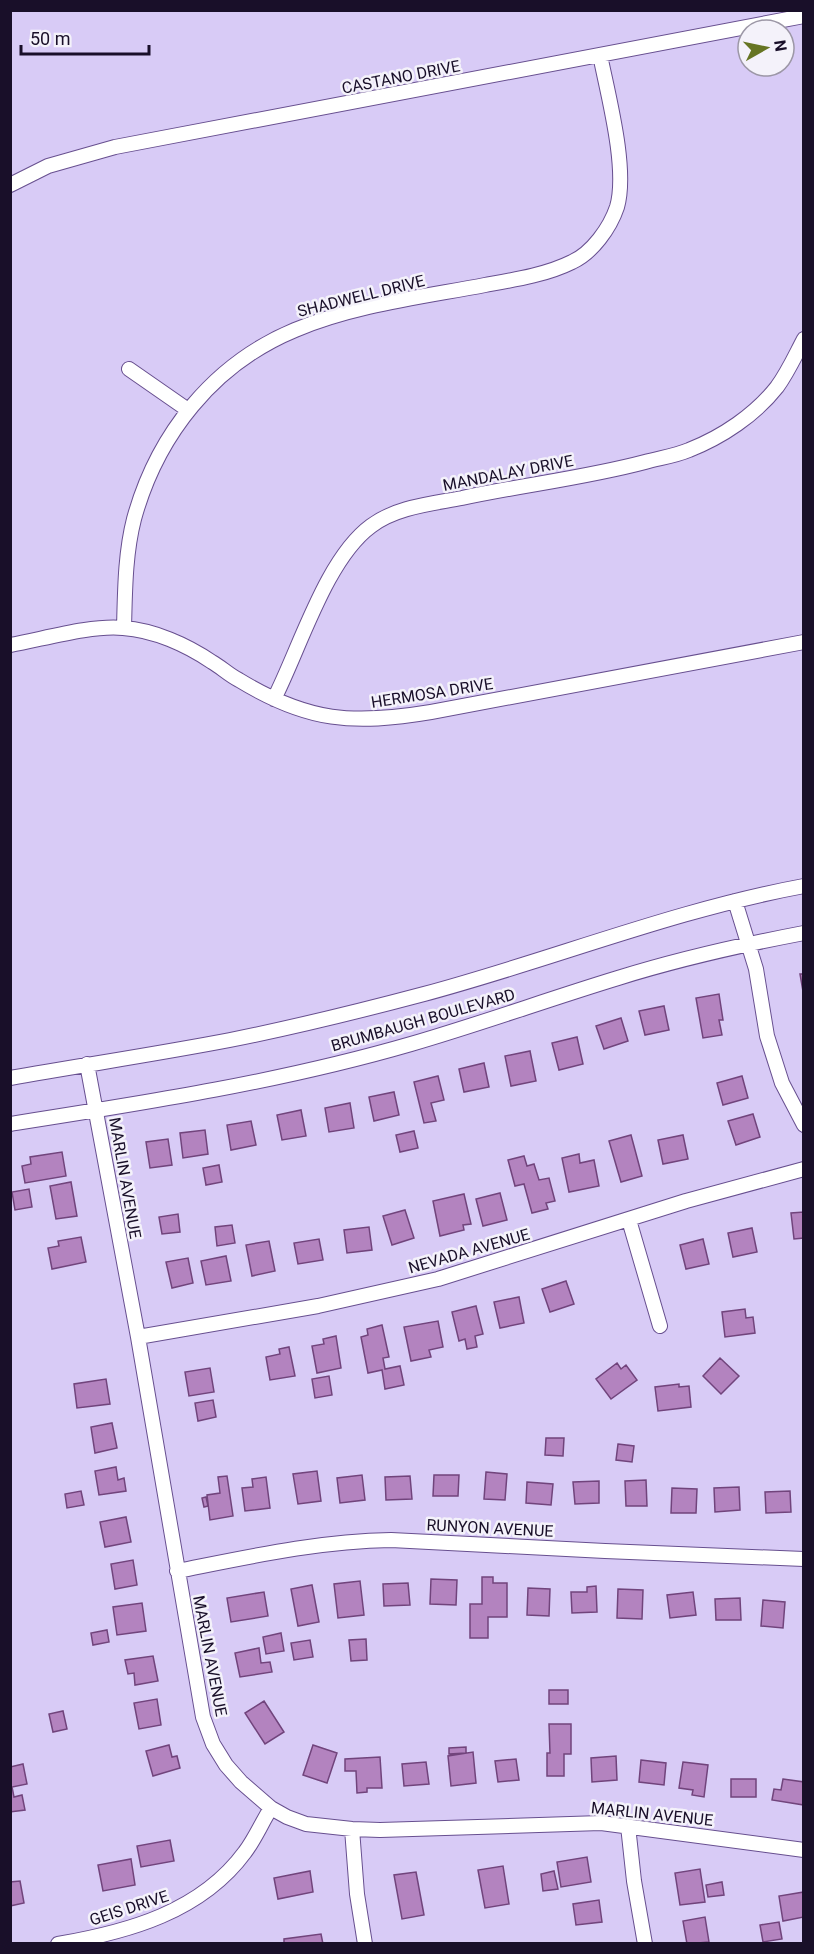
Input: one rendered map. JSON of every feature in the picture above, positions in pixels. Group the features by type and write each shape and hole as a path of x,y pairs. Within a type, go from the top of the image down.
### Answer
{"street":[{"name":"CASTANO DRIVE","path":"10,185 48,166 115,147 804,16"},
{"name":"SHADWELL DRIVE","path":"124,628 126,579 134,520 143,490 156,461 188,410 208,387 230,368 252,352 294,330 329,318 375,306 515,280 573,262 589,250 602,235 617,206 620,167 600,55"},
{"name":"MANDALAY DRIVE","path":"274,699 338,562 356,539 371,526 403,510 597,473 687,451 715,438 756,409 777,387 804,339"},
{"path":"129,369 188,410"},
{"name":"HERMOSA DRIVE","path":"10,645 104,628 149,632 192,650 238,680 301,711 351,720 392,719 804,642"},
{"name":"BRUMBAUGH BOULEVARD","path":"10,1078 229,1040 331,1018 427,993 644,926 804,886"},
{"path":"735,902 756,969 767,1036 782,1083 804,1125"},
{"name":"BRUMBAUGH BOULEVARD","path":"10,1124 237,1085 360,1058 411,1044 620,977 749,944 804,933"},
{"name":"MARLIN AVENUE","path":"87,1064 138,1337 201,1707 213,1744 226,1765 241,1782 271,1808 306,1824 352,1829 561,1823 628,1826 804,1850"},
{"name":"NEVADA AVENUE","path":"138,1337 318,1306 438,1279 686,1202 804,1169"},
{"path":"629,1220 660,1326"},
{"name":"RUNYON AVENUE","path":"177,1571 275,1552 362,1540 804,1559"},
{"name":"GEIS DRIVE","path":"58,1944 123,1930 167,1915 188,1904 214,1885 234,1865 246,1851 271,1808"},
{"path":"628,1826 634,1881 645,1944"},
{"path":"352,1829 357,1894 365,1944"}],"building":[{"path":"800,974 804,974 804,997"},
{"path":"719,994 723,1020 719,1020 722,1035 703,1038 696,998"},
{"path":"664,1006 669,1030 645,1035 639,1011"},
{"path":"621,1018 628,1041 604,1049 596,1026"},
{"path":"577,1037 583,1064 559,1070 552,1043"},
{"path":"530,1051 536,1081 511,1086 505,1056"},
{"path":"484,1063 489,1087 464,1092 459,1069"},
{"path":"438,1076 444,1100 431,1103 436,1121 424,1123 414,1082"},
{"path":"742,1076 748,1098 723,1105 717,1083"},
{"path":"394,1092 399,1115 374,1121 369,1097"},
{"path":"350,1103 354,1128 329,1132 325,1108"},
{"path":"301,1110 306,1136 282,1140 277,1115"},
{"path":"753,1114 760,1137 736,1145 728,1121"},
{"path":"251,1121 256,1145 231,1150 227,1125"},
{"path":"205,1130 208,1154 183,1158 180,1133"},
{"path":"414,1131 418,1148 400,1152 396,1135"},
{"path":"631,1135 642,1176 621,1182 609,1141"},
{"path":"683,1135 688,1159 663,1164 658,1140"},
{"path":"168,1139 172,1165 150,1168 146,1142"},
{"path":"62,1152 66,1176 25,1183 22,1166 31,1164 30,1157"},
{"path":"579,1154 580,1163 594,1160 599,1186 569,1192 562,1158"},
{"path":"524,1156 527,1166 534,1164 539,1180 549,1178 555,1201 546,1203 548,1209 532,1213 524,1184 515,1186 508,1160"},
{"path":"219,1165 222,1182 206,1185 203,1168"},
{"path":"71,1182 77,1216 56,1219 50,1186"},
{"path":"29,1189 32,1207 15,1210 12,1192"},
{"path":"500,1193 507,1220 483,1226 476,1199"},
{"path":"464,1194 471,1224 463,1225 464,1230 440,1236 433,1201"},
{"path":"405,1210 414,1238 392,1245 383,1216"},
{"path":"804,1212 804,1238 794,1239 791,1213"},
{"path":"178,1214 180,1232 162,1234 159,1217"},
{"path":"232,1225 235,1243 217,1246 215,1227"},
{"path":"369,1227 372,1250 347,1253 344,1230"},
{"path":"752,1228 757,1252 733,1257 728,1233"},
{"path":"81,1237 86,1262 52,1269 48,1248 59,1246 58,1241"},
{"path":"319,1239 323,1260 298,1264 294,1243"},
{"path":"703,1239 709,1264 686,1269 680,1245"},
{"path":"269,1241 275,1271 252,1276 246,1245"},
{"path":"226,1256 231,1281 206,1285 201,1261"},
{"path":"188,1258 193,1283 172,1288 166,1262"},
{"path":"566,1281 574,1304 550,1312 542,1289"},
{"path":"519,1297 524,1323 500,1328 494,1302"},
{"path":"476,1306 483,1334 475,1336 477,1347 467,1349 465,1339 459,1341 452,1312"},
{"path":"745,1309 746,1318 753,1317 755,1333 725,1337 722,1312"},
{"path":"438,1321 443,1347 429,1350 431,1357 411,1361 404,1327"},
{"path":"382,1325 389,1357 383,1358 385,1369 400,1366 404,1385 385,1389 382,1370 368,1373 361,1337 368,1335 367,1329"},
{"path":"336,1336 341,1368 317,1373 312,1346 324,1344 323,1339"},
{"path":"289,1347 295,1376 270,1380 266,1357 280,1354 279,1349"},
{"path":"720,1358 739,1376 721,1394 703,1376"},
{"path":"617,1363 621,1369 626,1365 637,1380 611,1399 596,1379"},
{"path":"210,1368 214,1392 189,1396 185,1372"},
{"path":"329,1376 332,1395 315,1398 312,1379"},
{"path":"106,1379 110,1404 77,1408 74,1384"},
{"path":"679,1384 679,1387 689,1386 691,1407 658,1411 655,1387"},
{"path":"213,1400 216,1417 198,1421 195,1403"},
{"path":"112,1423 117,1448 95,1453 91,1427"},
{"path":"546,1438 564,1438 563,1456 545,1455"},
{"path":"618,1444 634,1446 632,1462 616,1460"},
{"path":"116,1467 118,1480 124,1478 126,1491 99,1495 95,1471"},
{"path":"317,1471 321,1501 298,1504 293,1474"},
{"path":"486,1472 507,1474 505,1500 484,1499"},
{"path":"362,1475 365,1500 340,1503 337,1478"},
{"path":"434,1475 459,1475 458,1496 433,1496"},
{"path":"227,1476 233,1516 210,1520 207,1495 220,1493 218,1477"},
{"path":"410,1476 412,1499 386,1500 385,1477"},
{"path":"266,1477 270,1508 245,1511 242,1488 253,1487 252,1479"},
{"path":"646,1480 647,1506 626,1506 625,1481"},
{"path":"599,1481 599,1503 575,1504 573,1482"},
{"path":"527,1482 553,1484 551,1505 526,1503"},
{"path":"739,1487 740,1510 715,1512 714,1488"},
{"path":"672,1488 697,1489 696,1513 671,1513"},
{"path":"81,1491 84,1505 67,1508 65,1494"},
{"path":"790,1491 791,1512 766,1513 765,1492"},
{"path":"206,1497 208,1506 204,1507 202,1498"},
{"path":"126,1517 131,1542 105,1547 100,1522"},
{"path":"133,1560 137,1585 115,1589 111,1564"},
{"path":"482,1577 493,1577 493,1583 507,1583 507,1617 488,1617 488,1638 470,1638 470,1604 482,1604"},
{"path":"431,1579 457,1580 456,1605 430,1604"},
{"path":"360,1581 364,1615 338,1618 334,1584"},
{"path":"408,1583 410,1605 384,1606 383,1584"},
{"path":"312,1585 319,1622 298,1626 291,1589"},
{"path":"596,1586 597,1612 572,1613 571,1592 587,1592 587,1587"},
{"path":"528,1588 550,1589 549,1616 527,1615"},
{"path":"618,1589 643,1590 642,1619 617,1618"},
{"path":"264,1592 268,1616 231,1622 227,1598"},
{"path":"693,1592 696,1615 670,1618 667,1595"},
{"path":"740,1598 741,1620 716,1620 715,1599"},
{"path":"763,1600 785,1602 783,1628 761,1626"},
{"path":"142,1603 146,1631 117,1635 113,1607"},
{"path":"107,1630 109,1642 93,1645 91,1633"},
{"path":"281,1633 284,1651 266,1654 263,1637"},
{"path":"366,1639 367,1660 351,1661 349,1640"},
{"path":"310,1640 313,1657 294,1660 291,1643"},
{"path":"259,1648 261,1663 270,1662 272,1672 240,1677 235,1653"},
{"path":"153,1656 158,1681 135,1685 134,1673 128,1674 125,1660"},
{"path":"549,1690 568,1690 568,1704 549,1704"},
{"path":"157,1699 161,1725 139,1729 134,1703"},
{"path":"264,1701 284,1732 265,1744 245,1713"},
{"path":"63,1711 67,1729 53,1732 49,1714"},
{"path":"549,1724 571,1724 571,1754 564,1754 564,1776 547,1776 547,1753 550,1753"},
{"path":"169,1745 172,1757 177,1756 180,1768 153,1776 146,1751"},
{"path":"313,1745 337,1753 327,1783 303,1775"},
{"path":"466,1747 466,1753 449,1754 449,1748"},
{"path":"473,1752 476,1783 451,1786 448,1756"},
{"path":"616,1756 617,1780 592,1782 591,1758"},
{"path":"380,1757 382,1788 367,1788 367,1792 357,1793 356,1771 345,1771 345,1759"},
{"path":"516,1759 519,1780 498,1782 495,1761"},
{"path":"641,1760 666,1763 664,1785 639,1782"},
{"path":"426,1762 429,1784 404,1786 402,1764"},
{"path":"683,1762 708,1765 704,1797 692,1795 693,1790 679,1788"},
{"path":"23,1764 27,1784 12,1787 14,1797 22,1795 25,1810 10,1812 10,1767"},
{"path":"731,1779 756,1779 756,1797 731,1797"},
{"path":"783,1779 804,1782 804,1805 772,1800 774,1789 781,1790"},
{"path":"170,1840 174,1861 141,1867 137,1846"},
{"path":"587,1857 591,1882 561,1887 557,1862"},
{"path":"131,1859 135,1885 103,1891 98,1865"},
{"path":"503,1866 509,1904 485,1908 478,1870"},
{"path":"700,1869 705,1902 680,1905 675,1873"},
{"path":"310,1871 313,1892 278,1899 274,1878"},
{"path":"554,1871 558,1889 543,1891 541,1874"},
{"path":"416,1872 424,1915 402,1919 394,1875"},
{"path":"20,1881 24,1903 10,1906 10,1882"},
{"path":"722,1882 724,1895 708,1897 706,1885"},
{"path":"804,1892 804,1917 783,1921 779,1896"},
{"path":"599,1900 602,1922 576,1925 573,1904"},
{"path":"705,1917 709,1942 687,1944 683,1921"},
{"path":"779,1922 782,1939 763,1942 760,1925"},
{"path":"321,1934 323,1944 284,1944 284,1939"}]}
